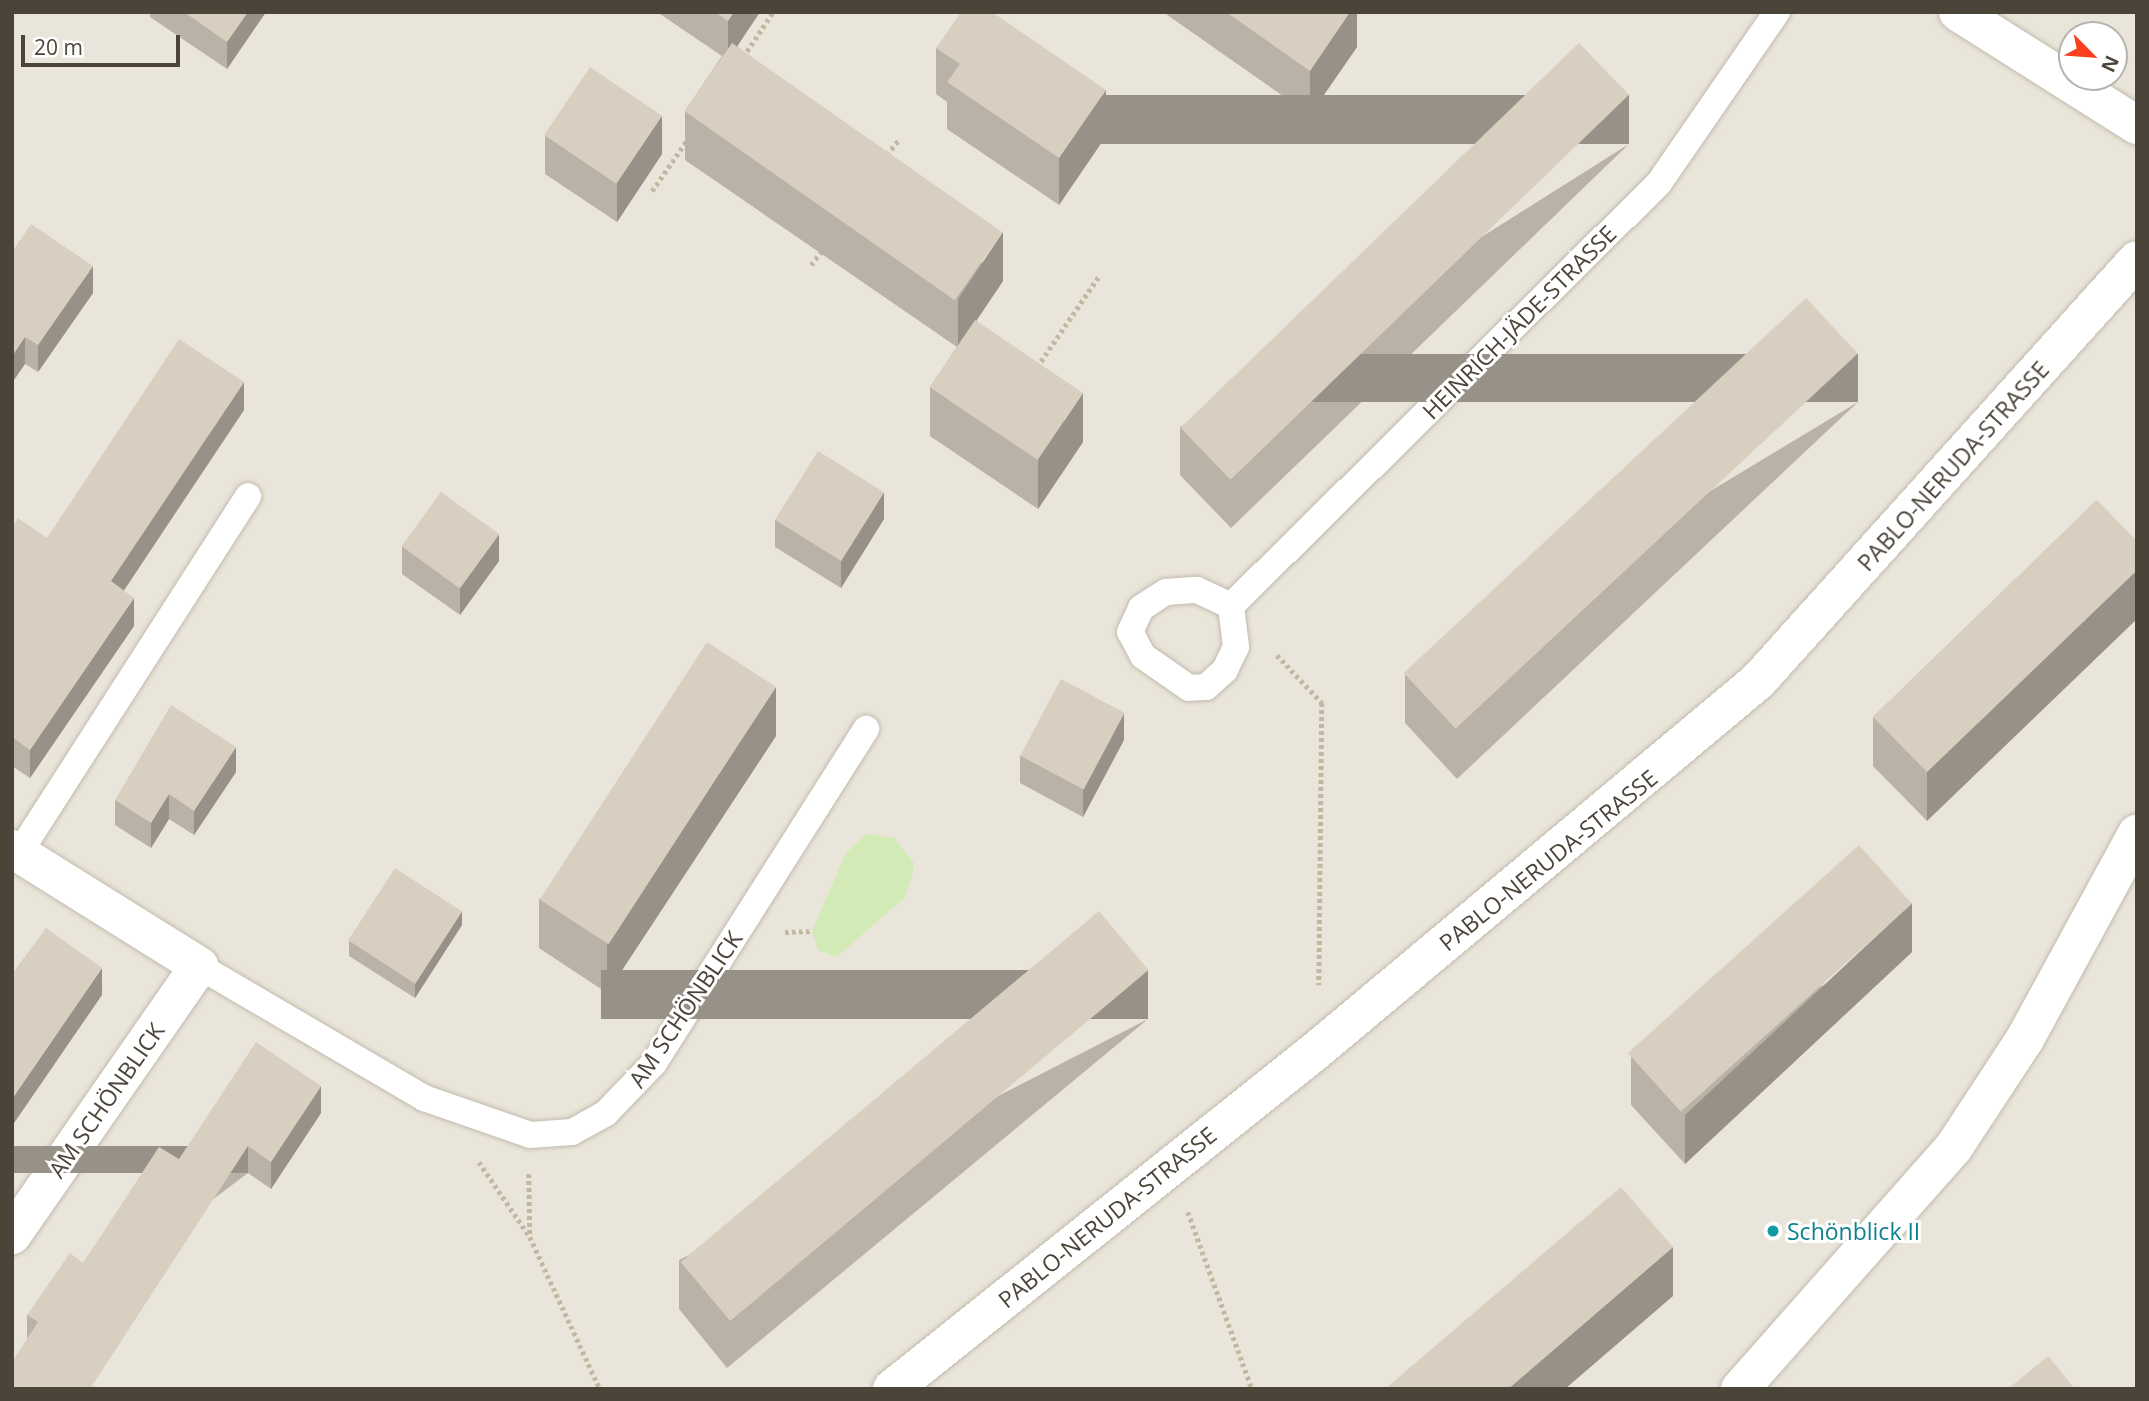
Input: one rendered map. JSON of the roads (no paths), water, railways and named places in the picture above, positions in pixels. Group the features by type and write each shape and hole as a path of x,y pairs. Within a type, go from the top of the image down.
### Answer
{"street":[{"path":"1958,12 2137,125"},
{"name":"PABLO-NERUDA-STRASSE","path":"891,1389 1318,1049 1758,681 2137,260"},
{"path":"1740,1389 1954,1147 2025,1039 2137,834"},
{"name":"AM SCHÖNBLICK","path":"12,1235 199,966 15,851"}],"lane":[{"name":"HEINRICH-JÄDE-STRASSE","path":"1231,606 1659,183 1777,12"},
{"path":"15,851 248,496"},
{"name":"AM SCHÖNBLICK","path":"199,966 424,1098 530,1135 572,1132 606,1114 654,1063 866,729"}],"place":[{"name":"Schönblick II","path":"1773,1231"}]}
